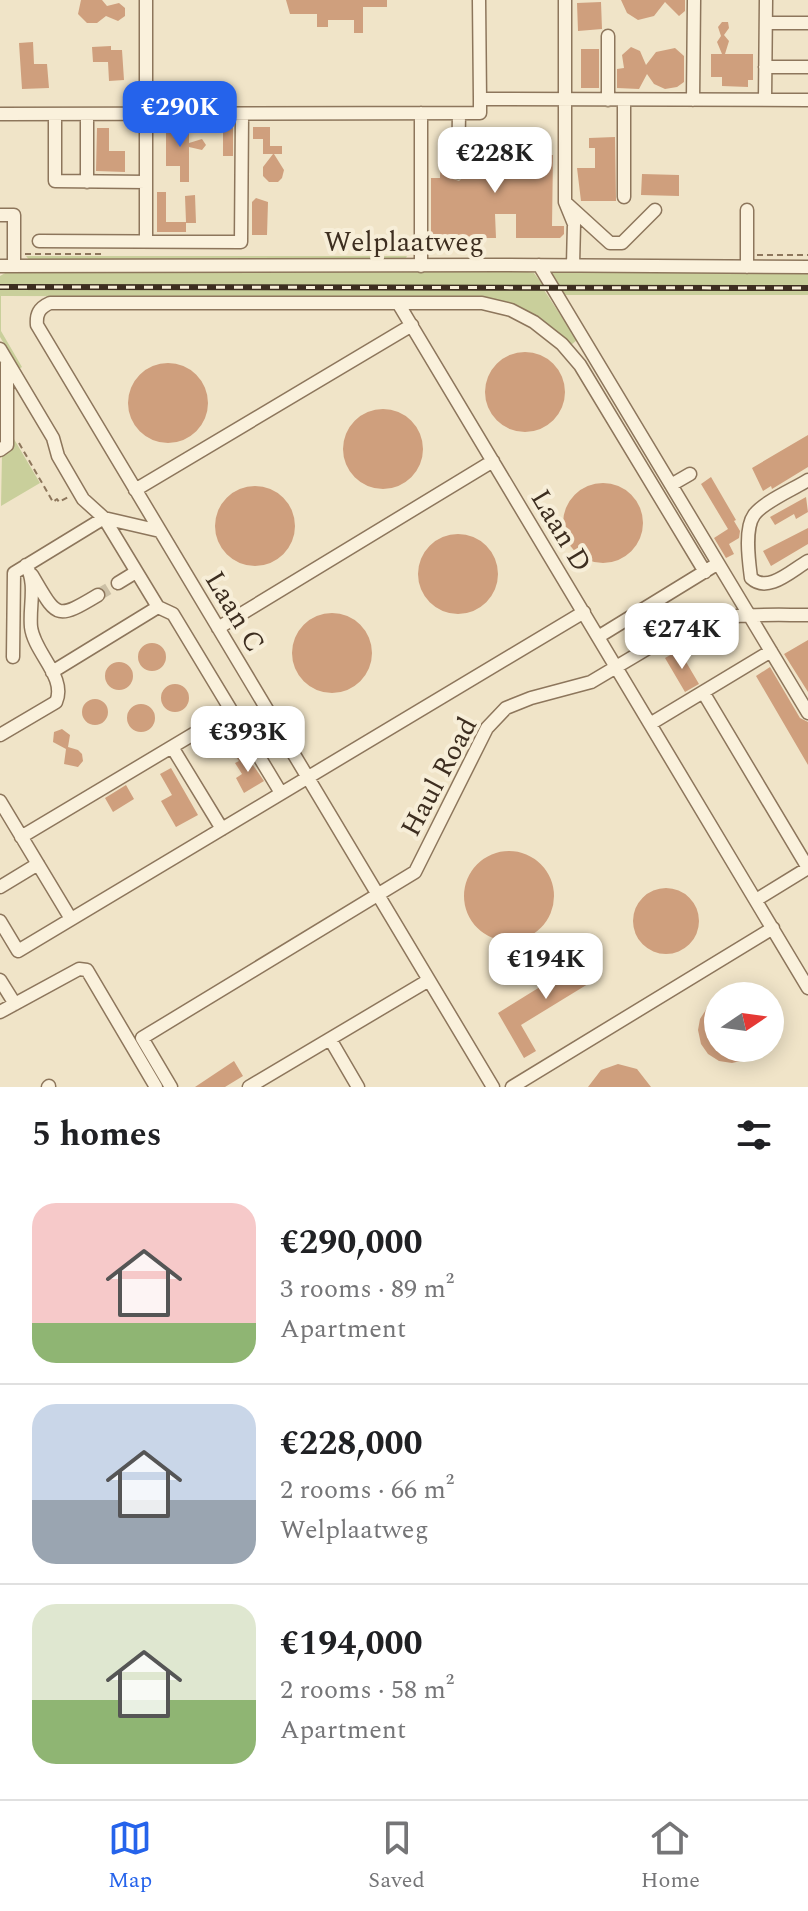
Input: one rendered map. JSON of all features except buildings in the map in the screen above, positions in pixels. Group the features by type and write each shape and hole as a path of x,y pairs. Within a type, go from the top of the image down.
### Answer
{"street":[{"path":"146,0 146,242"},
{"path":"0,114 480,113 479,0"},
{"path":"565,0 565,202 574,224 573,265"},
{"path":"693,100 694,0"},
{"path":"765,100 766,0"},
{"path":"766,23 808,23"},
{"path":"608,36 608,100"},
{"path":"765,67 808,67"},
{"path":"480,99 808,100"},
{"path":"624,100 624,197"},
{"path":"421,113 421,266"},
{"path":"55,114 55,181 146,182"},
{"path":"87,114 87,182"},
{"path":"39,241 241,242 242,114"},
{"path":"458,172 459,114"},
{"path":"565,202 610,243 622,243 655,210"},
{"path":"747,210 747,267"},
{"path":"0,215 14,215 7,266"},
{"path":"539,265 808,713"},
{"name":"Welplaatweg","path":"7,266 808,267"},
{"name":"Laan C","path":"398,303 50,303 42,306 36,315 37,325 493,1087"},
{"path":"398,303 482,303 511,310 534,322 562,344 580,365 705,572"},
{"name":"Laan D","path":"398,303 808,988"},
{"path":"135,490 412,325"},
{"path":"0,349 53,438 58,456 83,499 104,518 158,607 173,614 281,793"},
{"path":"0,450 7,445 7,361"},
{"path":"218,628 493,461"},
{"path":"671,485 690,474"},
{"path":"808,480 752,517 749,534 751,578 758,584 769,584 808,561"},
{"path":"13,657 14,573 29,570 104,518 160,531"},
{"path":"598,637 718,564"},
{"path":"29,570 57,611 72,611 98,595"},
{"path":"0,735 56,702 59,689 31,629 29,570"},
{"path":"118,583 136,572"},
{"path":"52,672 158,607"},
{"path":"0,921 18,951 584,612"},
{"name":"Haul Road","path":"171,1087 142,1038 415,872 487,728 498,715 517,703 583,685 708,618 808,615"},
{"path":"650,724 771,651"},
{"path":"703,692 808,868 756,900"},
{"path":"21,837 232,711"},
{"path":"172,747 222,829"},
{"path":"0,801 71,919"},
{"path":"0,887 38,864"},
{"path":"512,1087 773,928"},
{"path":"0,1012 79,969 87,970 156,1087"},
{"path":"0,980 15,1004"},
{"path":"249,1087 429,980"},
{"path":"330,1039 358,1087"}],"path":[{"path":"13,433 53,502 57,499 59,502 78,491"}],"green space":[{"path":"26,256 407,256 405,260 30,261"},
{"path":"555,271 808,272 808,285 557,285 552,274"},
{"path":"7,272 528,272 534,273 543,285 0,285 0,276"},
{"path":"0,289 544,290 577,340 571,345 531,314 509,303 484,297 1,296 1,331 22,367 19,369 0,337"},
{"path":"808,289 808,295 563,295 560,290"},
{"path":"11,434 40,483 1,506 2,454"}],"tunnel":[{"path":"98,595 118,583"}],"railway":[{"path":"0,287 808,288"}]}
